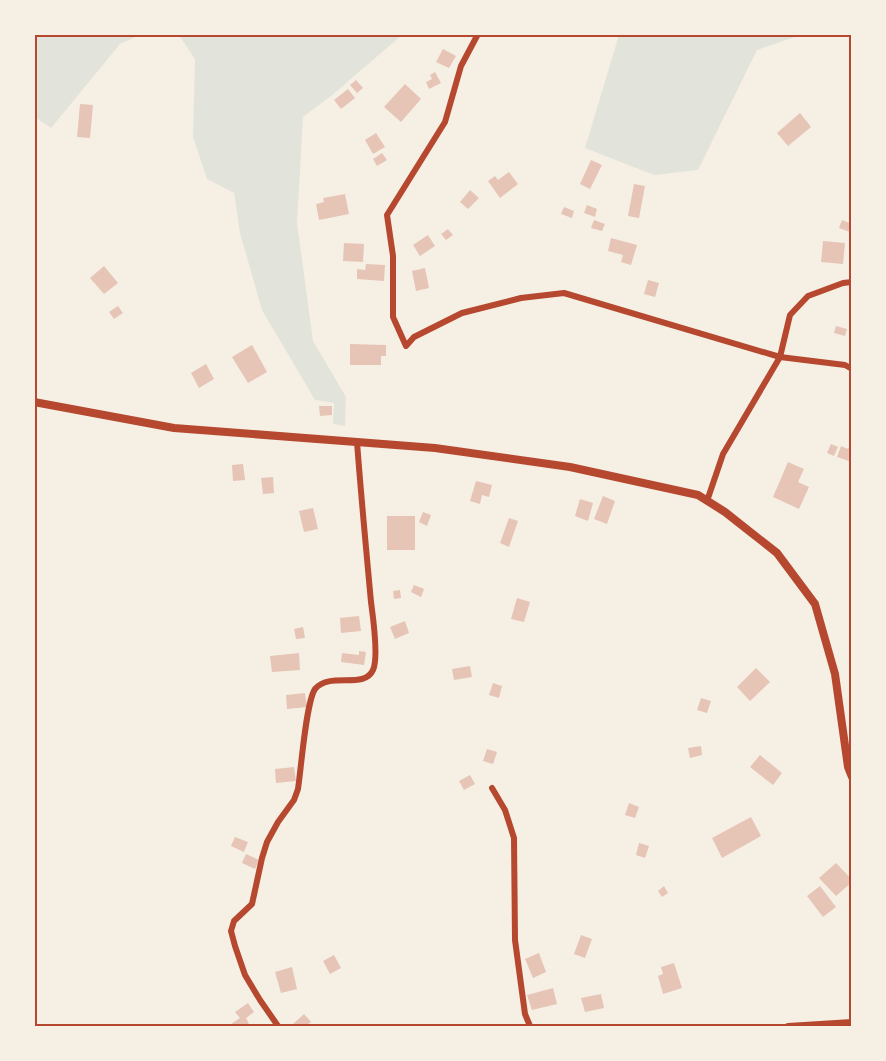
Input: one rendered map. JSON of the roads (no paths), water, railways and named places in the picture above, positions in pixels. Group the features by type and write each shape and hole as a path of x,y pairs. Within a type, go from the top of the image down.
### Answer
{"street":[{"path":"478,34 461,66 445,122 387,215 393,256 393,317 406,346 414,337 462,313 521,298 564,293 780,357 845,365 852,369"},
{"path":"707,501 723,454 780,357 790,315 808,296 852,282"},
{"path":"34,402 174,428 435,448 570,467 698,495 725,512 777,553 815,604 835,674 848,767 852,777"},
{"path":"278,1026 246,975 231,931 234,921 252,904 267,842 294,800 298,789 308,714 315,690 332,680 364,680 373,671 375,660 373,623 357,442"},
{"path":"492,788 505,810 514,838 515,940 525,1014 530,1026"},
{"path":"788,1026 852,1022"}]}
